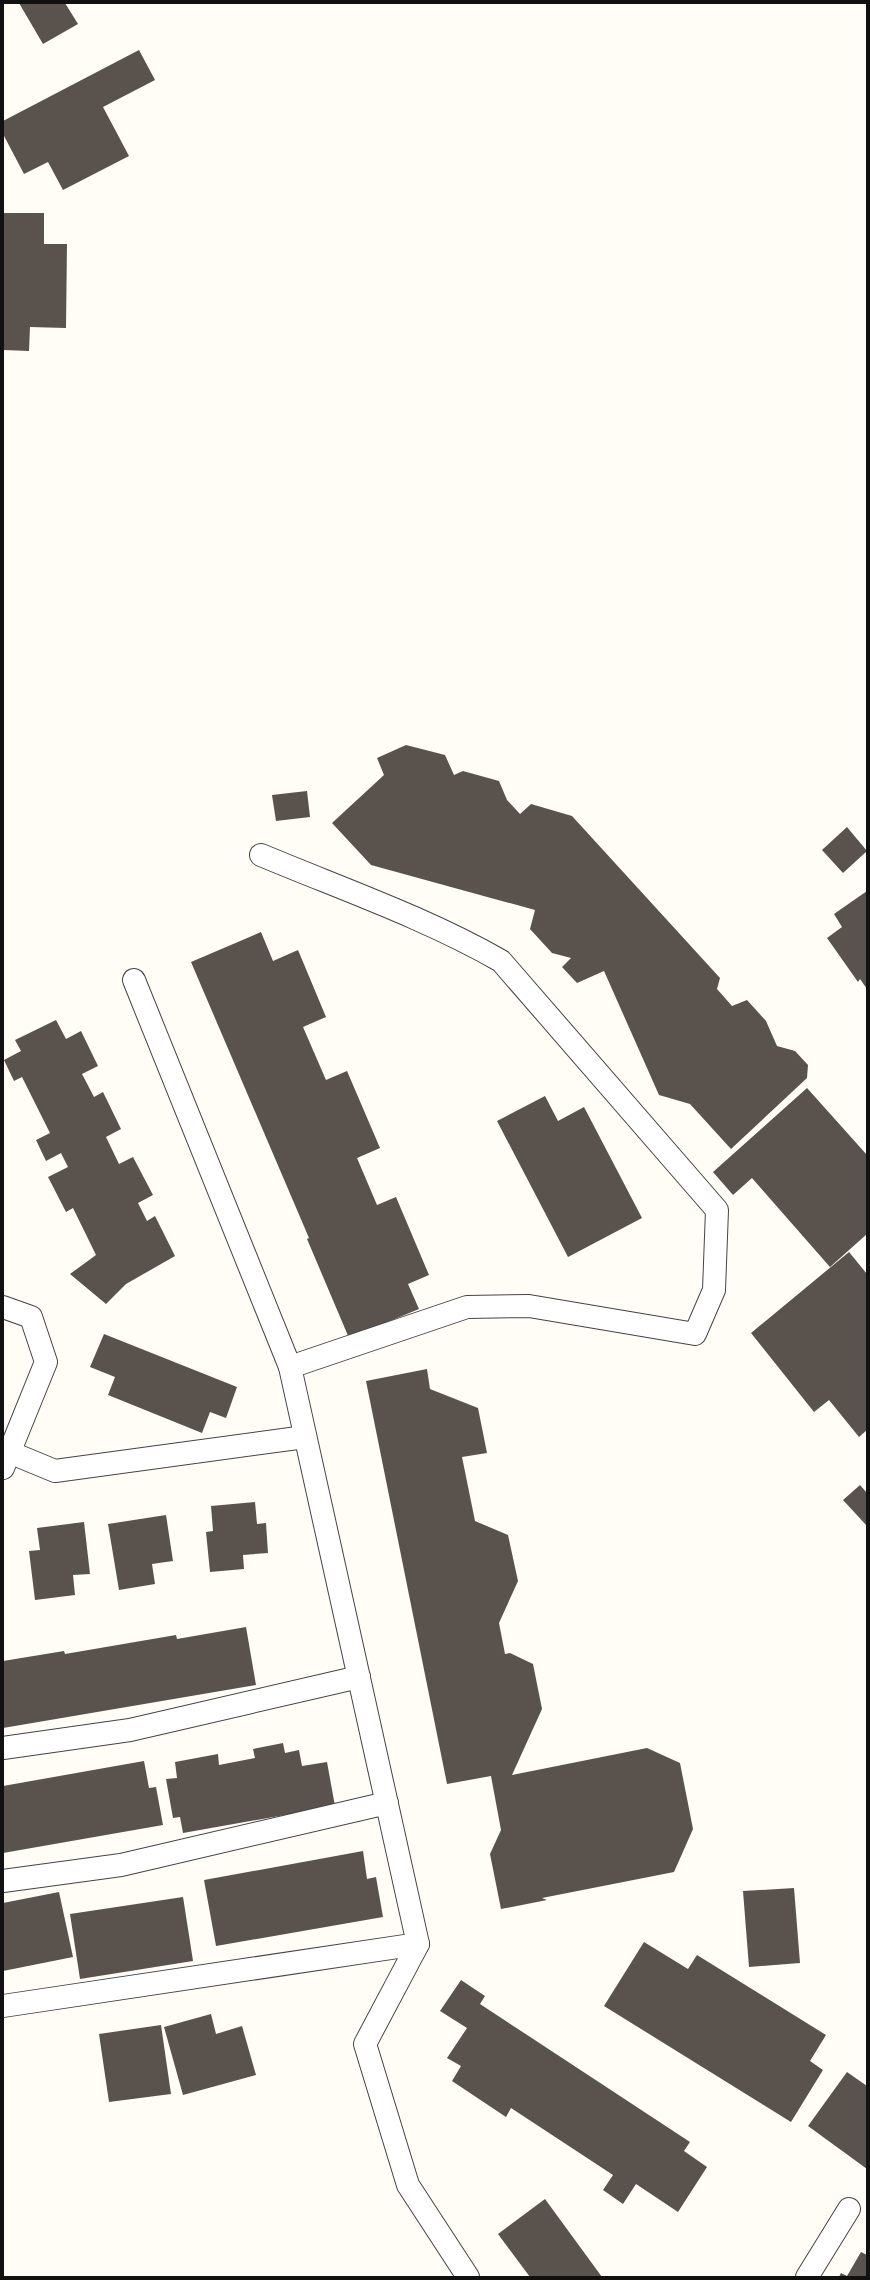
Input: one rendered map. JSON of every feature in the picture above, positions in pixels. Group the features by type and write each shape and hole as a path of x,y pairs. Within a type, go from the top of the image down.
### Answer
{"street":[{"path":"262,855 436,928 471,944 501,961 717,1210 714,1290 695,1334 529,1306 467,1307 290,1367"},
{"path":"134,980 290,1367 418,1944 365,2044 408,2185 468,2277"},
{"path":"3,1307 31,1317 46,1362 6,1460 55,1471 305,1437"},
{"path":"3,1748 130,1730 359,1677"},
{"path":"3,1881 121,1866 387,1804"},
{"path":"3,2006 418,1944"},
{"path":"807,2277 849,2209"}],"building":[{"path":"19,3 65,3 78,24 43,44"},
{"path":"139,50 155,80 103,107 129,156 63,190 48,162 24,174 3,134 3,121"},
{"path":"3,213 44,213 44,244 67,244 66,328 30,327 29,351 3,350"},
{"path":"406,745 445,755 454,775 463,771 499,781 507,800 520,814 531,804 572,816 720,978 717,989 732,1006 747,1000 766,1021 777,1046 795,1051 808,1065 807,1078 731,1149 690,1104 659,1095 604,971 577,983 562,967 571,958 552,953 530,929 535,910 371,865 332,823 384,775 377,758"},
{"path":"307,791 310,817 276,821 272,795"},
{"path":"847,827 867,851 843,873 822,850"},
{"path":"867,891 867,989 860,979 858,982 827,938 842,927 834,914"},
{"path":"261,932 273,961 298,950 326,1017 303,1027 326,1080 347,1071 380,1148 357,1158 377,1205 396,1197 429,1275 408,1284 419,1309 349,1338 307,1239 309,1238 191,962"},
{"path":"56,1020 66,1039 81,1031 98,1066 82,1074 94,1097 103,1092 121,1129 106,1137 119,1164 133,1157 153,1195 138,1203 147,1221 155,1216 175,1256 126,1284 106,1304 70,1274 96,1255 73,1208 66,1212 48,1177 68,1167 61,1153 46,1161 36,1140 50,1133 22,1077 14,1081 4,1060 21,1051 15,1040"},
{"path":"807,1088 867,1155 867,1234 830,1267 752,1178 733,1195 713,1172"},
{"path":"545,1096 558,1121 584,1107 642,1218 568,1257 497,1121"},
{"path":"849,1252 867,1274 867,1430 859,1437 829,1400 814,1412 751,1333"},
{"path":"104,1334 237,1387 226,1418 210,1412 202,1433 108,1395 115,1377 90,1367"},
{"path":"427,1369 430,1389 478,1408 487,1453 462,1457 475,1521 508,1535 518,1581 499,1623 505,1654 510,1653 533,1664 542,1709 512,1775 647,1748 680,1763 693,1829 674,1872 542,1898 547,1900 501,1909 490,1854 501,1830 491,1776 447,1784 366,1381"},
{"path":"860,1485 867,1493 867,1526 843,1500"},
{"path":"255,1502 257,1524 266,1523 268,1553 243,1555 244,1569 210,1572 206,1532 213,1531 211,1506"},
{"path":"166,1515 173,1561 152,1564 155,1584 119,1590 108,1524"},
{"path":"84,1522 90,1574 73,1575 75,1595 35,1600 29,1551 40,1550 37,1528"},
{"path":"246,1627 256,1685 3,1728 3,1661 64,1651 65,1654 176,1635 177,1639"},
{"path":"283,1743 285,1753 299,1750 302,1766 327,1762 335,1806 183,1833 180,1817 173,1818 166,1779 177,1778 175,1762 218,1754 219,1765 255,1758 253,1749"},
{"path":"144,1761 149,1788 156,1787 163,1825 3,1853 3,1786"},
{"path":"363,1851 367,1879 376,1877 383,1917 216,1946 204,1880"},
{"path":"794,1888 800,1963 749,1967 743,1891"},
{"path":"59,1892 73,1957 3,1971 3,1903"},
{"path":"183,1897 193,1961 80,1979 70,1914"},
{"path":"644,1942 688,1969 697,1955 826,2035 810,2061 823,2070 791,2122 604,2006"},
{"path":"461,1980 485,1996 480,2004 690,2142 684,2151 707,2167 678,2212 636,2184 623,2204 603,2190 613,2175 511,2108 506,2117 452,2081 461,2066 447,2058 467,2028 440,2011"},
{"path":"211,2014 216,2034 242,2026 256,2075 183,2095 164,2027"},
{"path":"161,2025 171,2094 109,2102 99,2034"},
{"path":"847,2072 867,2086 867,2169 808,2126"},
{"path":"545,2199 602,2277 530,2277 498,2234"},
{"path":"861,2252 867,2255 867,2277 839,2277 841,2273 847,2276"}]}
